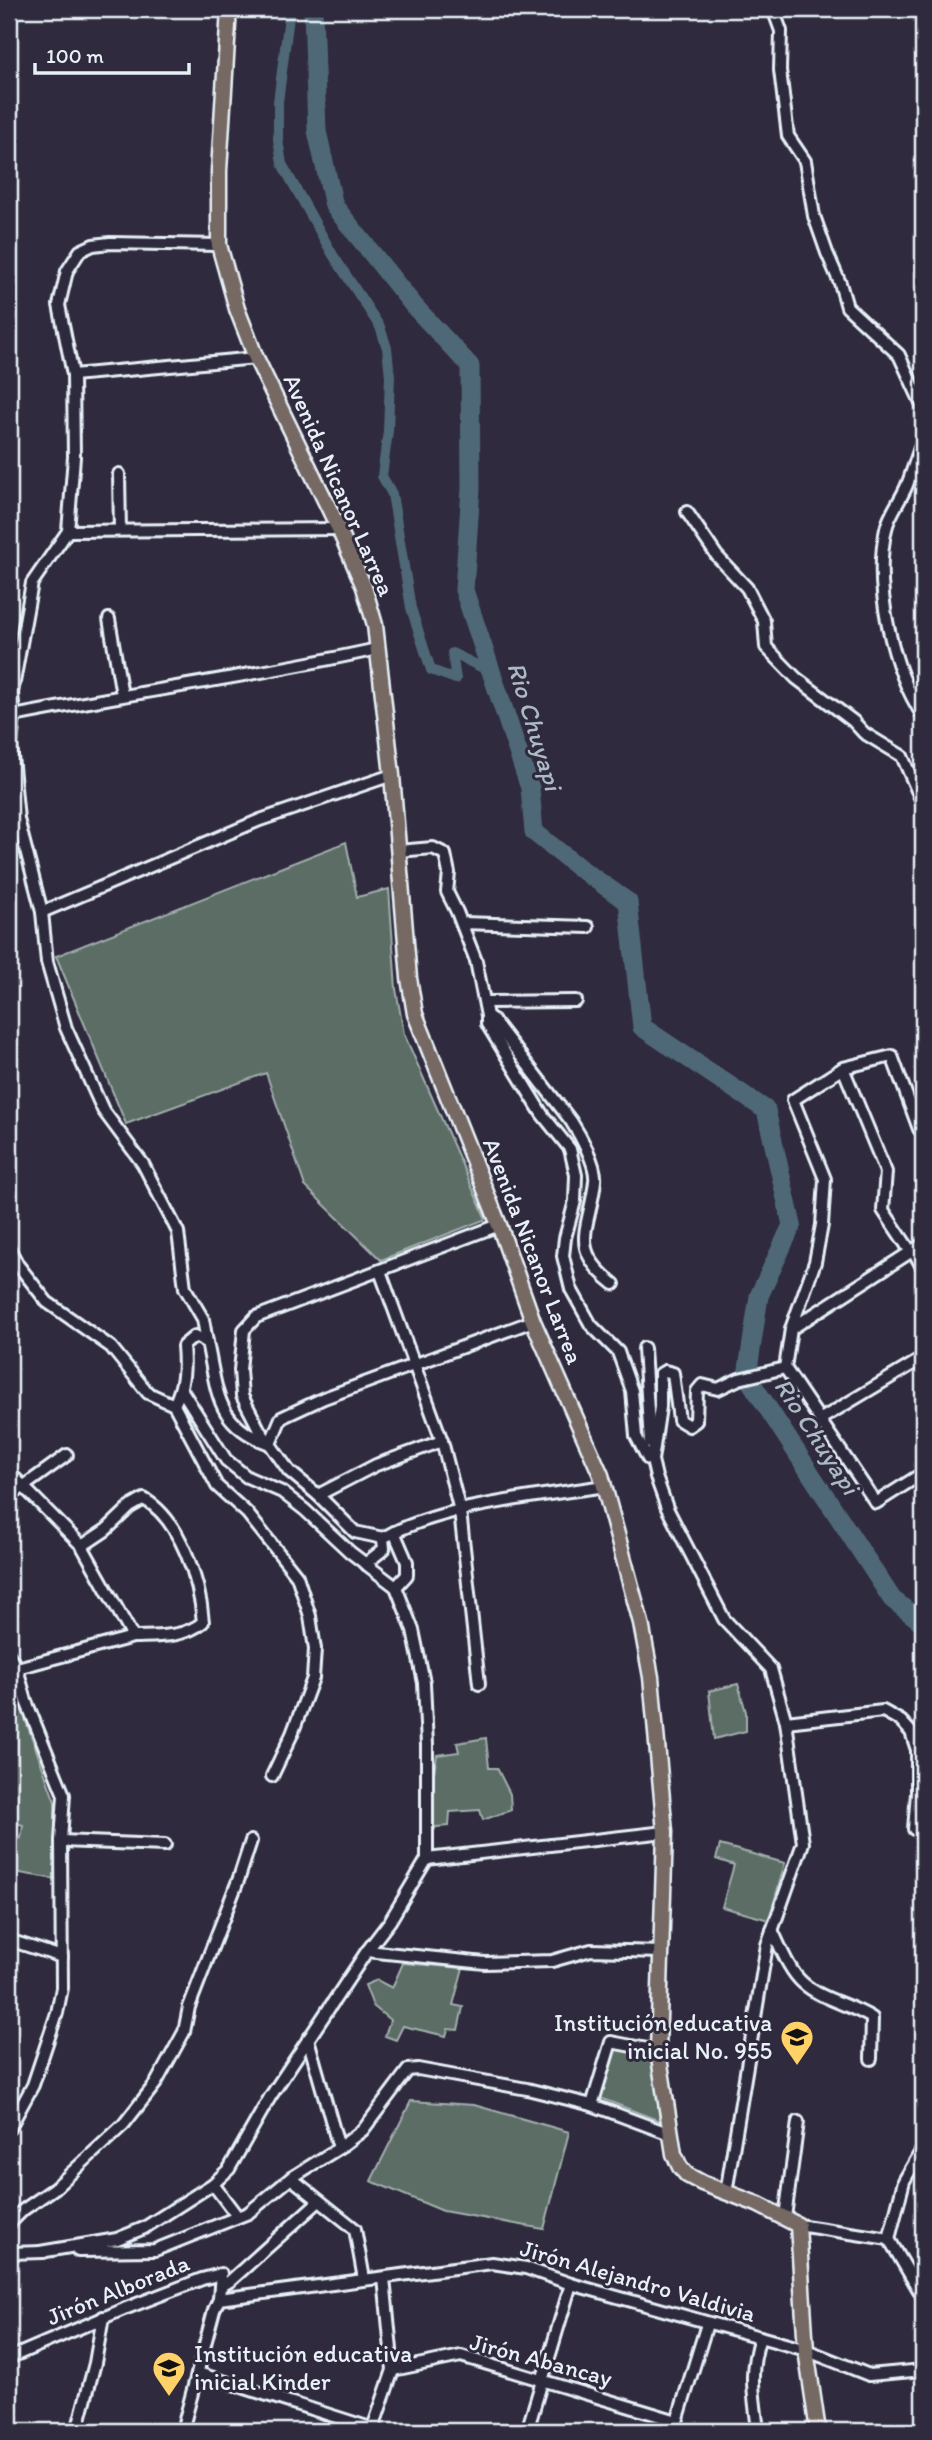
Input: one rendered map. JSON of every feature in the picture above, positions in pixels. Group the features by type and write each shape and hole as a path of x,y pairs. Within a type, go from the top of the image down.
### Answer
{"main road":[{"name":"Avenida Nicanor Larrea","path":"229,9 219,170 219,244 237,309 256,358 365,587 375,625 392,775 408,978 415,1014 499,1225 533,1321 604,1486 641,1623 650,1677 666,1832 657,2051 674,2154 687,2175 798,2225"},
{"path":"798,2225 806,2350 818,2431"}],"street":[{"path":"773,9 781,32 780,70 788,136 805,161 814,216 841,283 847,307 899,355 923,407"},
{"path":"219,244 93,245 80,251 67,271 59,304 73,375 74,457 68,531 32,583 12,693 14,716 10,745 18,819 43,912 47,962 66,1028 103,1110 143,1164 178,1232 185,1287 203,1320 216,1390 229,1418 250,1437 270,1444"},
{"path":"73,375 256,358"},
{"path":"923,440 907,485 886,526 882,554 884,593 896,660 901,676 923,716"},
{"path":"119,474 120,530"},
{"path":"687,512 717,556 747,588 764,621 766,647 796,678 846,715 864,733 902,756 923,804"},
{"path":"68,531 339,529"},
{"path":"109,619 122,695"},
{"path":"14,716 122,695 234,678 377,649"},
{"path":"43,912 260,820 392,775"},
{"path":"398,851 433,848 445,854 449,873 447,892 476,961 485,1002 486,1024 542,1114 570,1149 576,1175 575,1201 565,1238 564,1256 571,1289 591,1325 618,1352 632,1391 636,1436 648,1458 652,1460"},
{"path":"462,923 588,927"},
{"path":"485,1002 576,1001"},
{"path":"487,1016 493,1020 579,1134 593,1166 595,1180 583,1239 590,1261 614,1284"},
{"path":"923,1130 919,1129 892,1055 842,1068 793,1100 825,1179 822,1225 815,1262 791,1329 785,1368 876,1503 923,1472"},
{"path":"842,1068 886,1172 883,1209 923,1269"},
{"path":"499,1225 256,1317 244,1330 240,1370 242,1396 260,1430 289,1471 355,1532 383,1538 404,1527 460,1511 604,1486"},
{"path":"791,1329 923,1244"},
{"path":"9,1248 18,1265 47,1302 111,1347 148,1393 174,1405 217,1486 247,1513 297,1576 310,1616 315,1649 313,1678 292,1734 272,1776"},
{"path":"380,1271 442,1441 460,1511 479,1685"},
{"path":"270,1444 281,1418 324,1398 533,1321"},
{"path":"174,1405 185,1372 183,1346 195,1336 207,1342"},
{"path":"644,1348 647,1425 652,1460 663,1498 724,1619 771,1669 786,1722 803,1843 767,1945 726,2193"},
{"path":"821,1419 923,1358"},
{"path":"652,1460 660,1407 660,1374 665,1371 673,1373 680,1420 689,1426 696,1421 697,1391 702,1385 718,1389 739,1379 785,1368"},
{"path":"40,2252 117,2239 144,2228 213,2184 229,2169 270,2097 367,1951 390,1921 426,1859 427,1745 424,1684 413,1630 396,1587 365,1564 282,1492 247,1477 226,1460 181,1390"},
{"path":"318,1495 376,1465 442,1441"},
{"path":"9,1497 67,1455"},
{"path":"9,1472 82,1546 134,1637"},
{"path":"18,1668 134,1637 193,1631 203,1622 196,1578 173,1528 160,1510 144,1499 82,1546"},
{"path":"394,1532 407,1562 407,1575 396,1587"},
{"path":"365,1564 384,1549 383,1538"},
{"path":"9,1655 18,1668 26,1701 64,1796 61,1841 62,1988 57,2013 33,2085 9,2129"},
{"path":"786,1722 883,1711 901,1721 911,1732 917,1750 914,1829"},
{"path":"426,1859 666,1832"},
{"path":"61,1841 165,1845"},
{"path":"9,2224 23,2210 55,2188 124,2124 156,2083 184,2032 189,2007 251,1841"},
{"path":"772,1930 803,1983 823,1996 872,2018 871,2059"},
{"path":"9,1940 62,1957"},
{"path":"367,1951 485,1963 552,1961 591,1950 661,1952"},
{"path":"308,2039 339,2148"},
{"path":"592,2105 611,2042 657,2051"},
{"path":"9,2253 155,2250 237,2216 260,2205 291,2178 363,2130 408,2070 418,2069 592,2105 670,2134"},
{"path":"785,2217 798,2122"},
{"path":"923,2148 904,2181 888,2239 923,2297"},
{"path":"291,2178 355,2229 364,2279"},
{"path":"213,2184 237,2216"},
{"path":"220,2287 319,2201"},
{"path":"798,2225 888,2239"},
{"name":"Jirón Alejandro Valdivia","path":"219,2300 492,2263 526,2267 571,2284 806,2350 869,2375 923,2370"},
{"name":"Jirón Alborada","path":"9,2358 103,2317 202,2278 221,2274 219,2300"},
{"path":"198,2373 375,2430 393,2370 384,2278"},
{"path":"527,2431 571,2284"},
{"path":"182,2431 219,2300"},
{"path":"77,2431 95,2363 103,2317"},
{"path":"675,2426 707,2324"},
{"path":"758,2431 751,2378 753,2359 760,2337"},
{"name":"Jirón Abancay","path":"393,2370 461,2356 543,2380 675,2426"}],"green space":[{"path":"346,842 357,897 389,889 396,989 404,1034 486,1219 381,1260 305,1186 266,1073 126,1124 56,956"},
{"path":"9,1674 55,1802 55,1879 14,1872 15,1863 9,1861 9,1836 21,1838 23,1825 9,1821"},
{"path":"738,1684 746,1712 746,1731 714,1739 709,1691"},
{"path":"486,1738 489,1768 497,1768 510,1794 511,1810 483,1820 480,1810 450,1812 449,1826 436,1827 430,1838 430,1797 437,1755 459,1752 457,1743"},
{"path":"720,1845 785,1863 769,1920 722,1907 734,1865 716,1859"},
{"path":"403,1963 463,1968 453,2005 463,2007 458,2030 448,2029 446,2036 403,2026 396,2040 385,2036 390,2020 373,2006 365,1985 377,1980 392,1988"},
{"path":"614,2048 653,2057 660,2121 600,2098"},
{"path":"411,2101 474,2105 569,2132 544,2229 443,2211 371,2181"}],"waterway":[{"path":"290,9 278,102 278,140 282,164 333,255 380,327 387,348 390,376 388,431 382,476 392,494 411,608 431,670 456,679 452,653 491,672"},
{"name":"Rio Chuyapi","path":"313,9 317,131 334,206 414,306 470,366 471,488 464,590 530,788 534,832 628,902 642,1027 766,1110 792,1225 759,1296 747,1376 892,1599 923,1623"}],"place":[{"name":"Institución educativa inicial No. 955","path":"797,2067"},
{"name":"Institución educativa inicial Kinder","path":"169,2398"}]}
